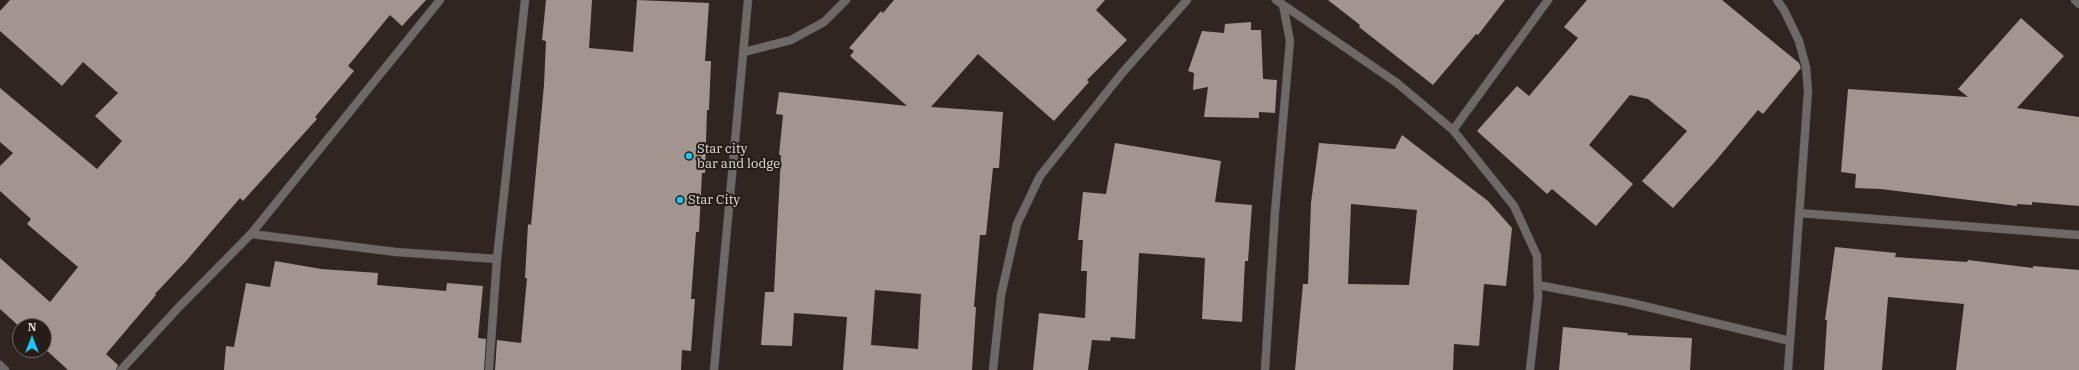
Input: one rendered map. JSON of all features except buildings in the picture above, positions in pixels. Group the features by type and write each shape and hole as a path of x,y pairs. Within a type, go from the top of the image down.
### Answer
{"street":[{"path":"121,370 178,308 251,234 440,0"},
{"path":"489,370 497,259 525,0"},
{"path":"714,370 748,0"},
{"path":"744,52 791,40 824,22 846,0"},
{"path":"993,370 1001,296 1017,224 1040,176 1123,72 1187,0"},
{"path":"1453,130 1548,0"},
{"path":"1777,0 1784,10 1799,41 1806,67 1808,92 1788,370"},
{"path":"2075,0 2079,4"},
{"path":"1280,2 1397,83 1453,130 1514,206 1537,256 1538,285 1530,370"},
{"path":"1265,370 1275,212 1290,41 1280,2"},
{"path":"1799,213 2079,235"},
{"path":"251,234 396,252 497,259"},
{"path":"1538,285 1627,302 1790,341"},
{"path":"0,365 5,370"}],"place":[{"name":"Star city bar and lodge","path":"689,156"},
{"name":"Star City","path":"680,200"}]}
